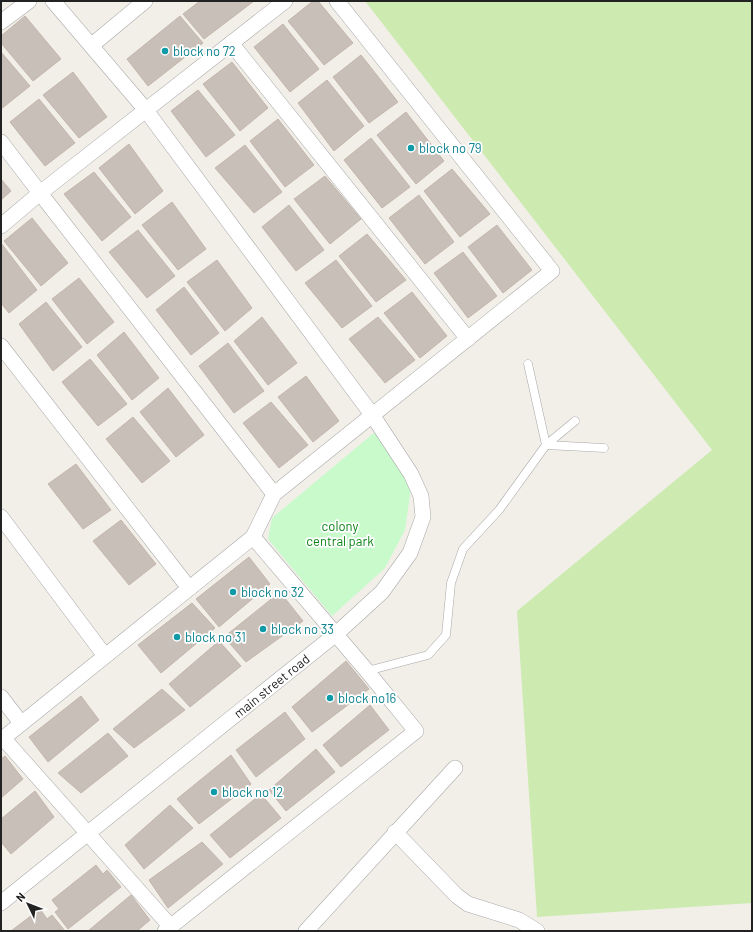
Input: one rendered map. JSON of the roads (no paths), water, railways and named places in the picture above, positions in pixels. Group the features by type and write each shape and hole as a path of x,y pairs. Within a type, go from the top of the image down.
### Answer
{"street":[{"path":"1,22 29,1"},
{"name":"main street road","path":"1,903 87,832 336,634 382,592 410,553 423,517 421,496 411,474 373,416 144,109 92,45 53,1"},
{"path":"92,45 145,1"},
{"path":"1,226 40,192 144,109 284,1"},
{"path":"253,537 416,731 168,929 87,832 2,739 253,537 274,494 552,271 337,1"},
{"path":"231,43 468,339"},
{"path":"1,142 274,494"},
{"path":"1,346 189,588"},
{"path":"1,517 105,656"},
{"path":"1,697 21,724"},
{"path":"306,931 455,768"},
{"path":"395,832 457,896 468,904 519,920 537,931"}],"lane":[{"path":"528,364 546,445"},
{"path":"367,671 428,655 446,635 451,583 463,549 499,510 546,445 575,421"},
{"path":"546,445 604,448"}],"place":[{"name":"block no 72","path":"165,51"},
{"name":"block no 79","path":"411,148"},
{"name":"block no 32","path":"233,592"},
{"name":"block no 33","path":"263,629"},
{"name":"block no 31","path":"177,637"},
{"name":"block no16","path":"330,698"},
{"name":"block no 12","path":"214,792"}],"park label":[{"name":"colony central park","path":"340,534"}]}
